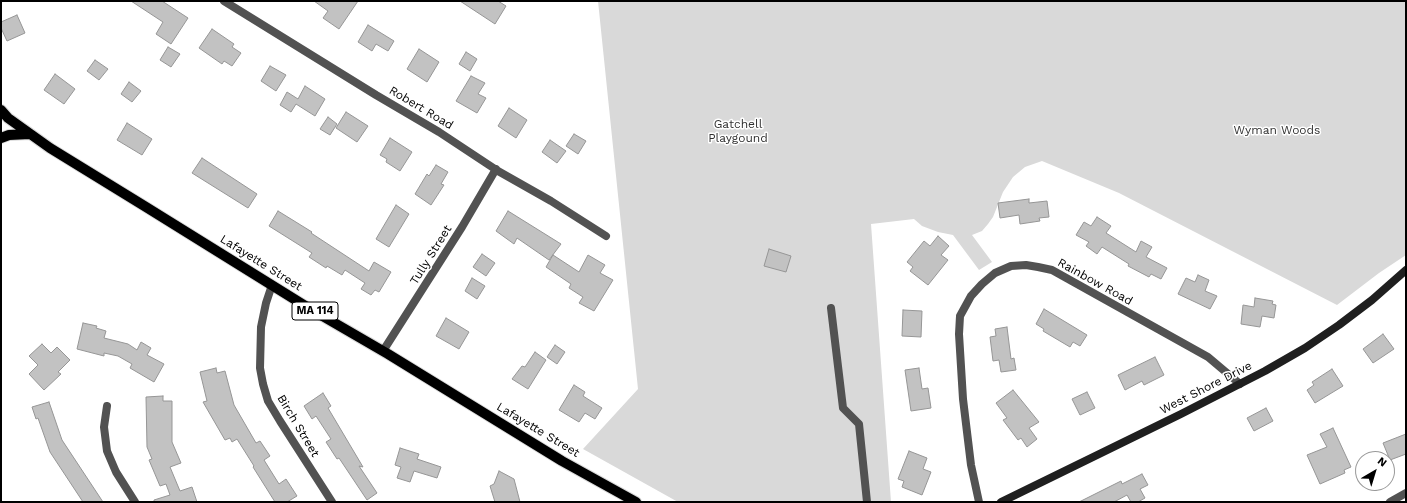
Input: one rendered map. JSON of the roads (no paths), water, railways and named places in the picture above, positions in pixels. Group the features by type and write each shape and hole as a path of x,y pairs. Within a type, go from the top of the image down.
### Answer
{"main road":[{"name":"Lafayette Street","path":"1,110 8,118 50,148 562,461 636,502"},
{"path":"1,138 30,134"},
{"name":"West Shore Drive","path":"1000,502 1265,371 1305,348 1339,325 1372,300 1406,270"}],"street":[{"name":"Robert Road","path":"224,1 606,236"},
{"name":"Tully Street","path":"383,351 462,227 496,169"},
{"name":"Rainbow Road","path":"979,502 971,465 963,399 959,334 960,316 972,296 982,284 995,273 1011,266 1026,265 1052,270 1208,357 1240,384"},
{"name":"Birch Street","path":"272,285 266,303 261,327 260,368 263,384 268,401 332,502"},
{"path":"831,308 843,408 859,424 867,502"},
{"path":"106,406 104,427 108,451 116,472 135,502"},
{"path":"1390,502 1406,493"}],"park label":[{"name":"Wyman Woods","path":"1277,130"},
{"name":"Gatchell Playgound","path":"738,131"}]}
